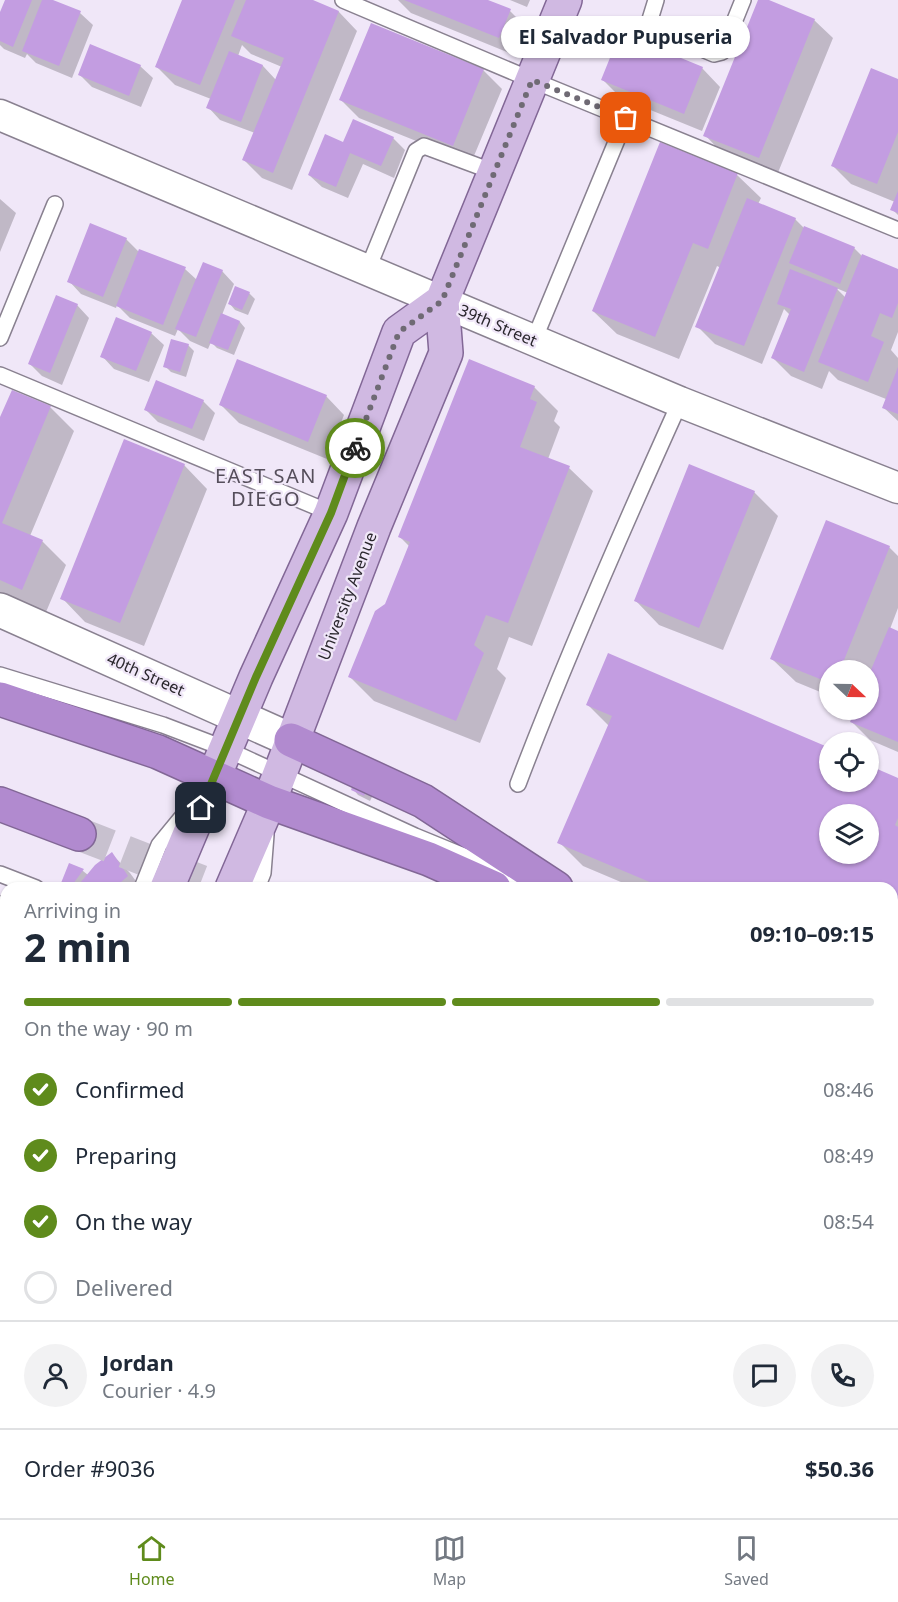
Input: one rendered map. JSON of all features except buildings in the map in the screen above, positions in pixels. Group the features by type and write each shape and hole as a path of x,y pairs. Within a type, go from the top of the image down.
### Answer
{"highway":[{"path":"0,699 158,752 220,764 481,882"},
{"path":"291,740 423,801 547,882"},
{"path":"0,804 79,834"}],"main road":[{"name":"University Avenue","path":"235,882 274,788 378,517 446,353 442,301 565,0"},
{"path":"170,882 259,670 331,513 399,332 442,301"}],"street":[{"name":"39th Street","path":"0,115 680,402 898,488"},
{"name":"40th Street","path":"0,610 291,740"}],"lane":[{"path":"342,0 898,230"},
{"path":"656,0 648,26 714,54 722,52 743,0"},
{"path":"534,340 626,118"},
{"path":"367,271 416,151 423,146 495,172"},
{"path":"0,338 55,204"},
{"path":"0,375 331,513"},
{"path":"518,784 553,692 603,573 680,402"},
{"path":"0,675 164,725 220,764 159,845 144,882"},
{"path":"259,882 263,873 274,788 415,836 521,882"},
{"path":"0,874 21,882"}],"tunnel":[{"path":"79,834 203,882"}],"way so far":[{"path":"355,448 399,332 442,301 532,80 626,118"}],"place":[{"name":"El Salvador Pupuseria","path":"626,118"}],"district":[{"name":"EAST SAN DIEGO","path":"266,486"}],"route":[{"path":"201,808 256,677 331,513 355,448"}]}
